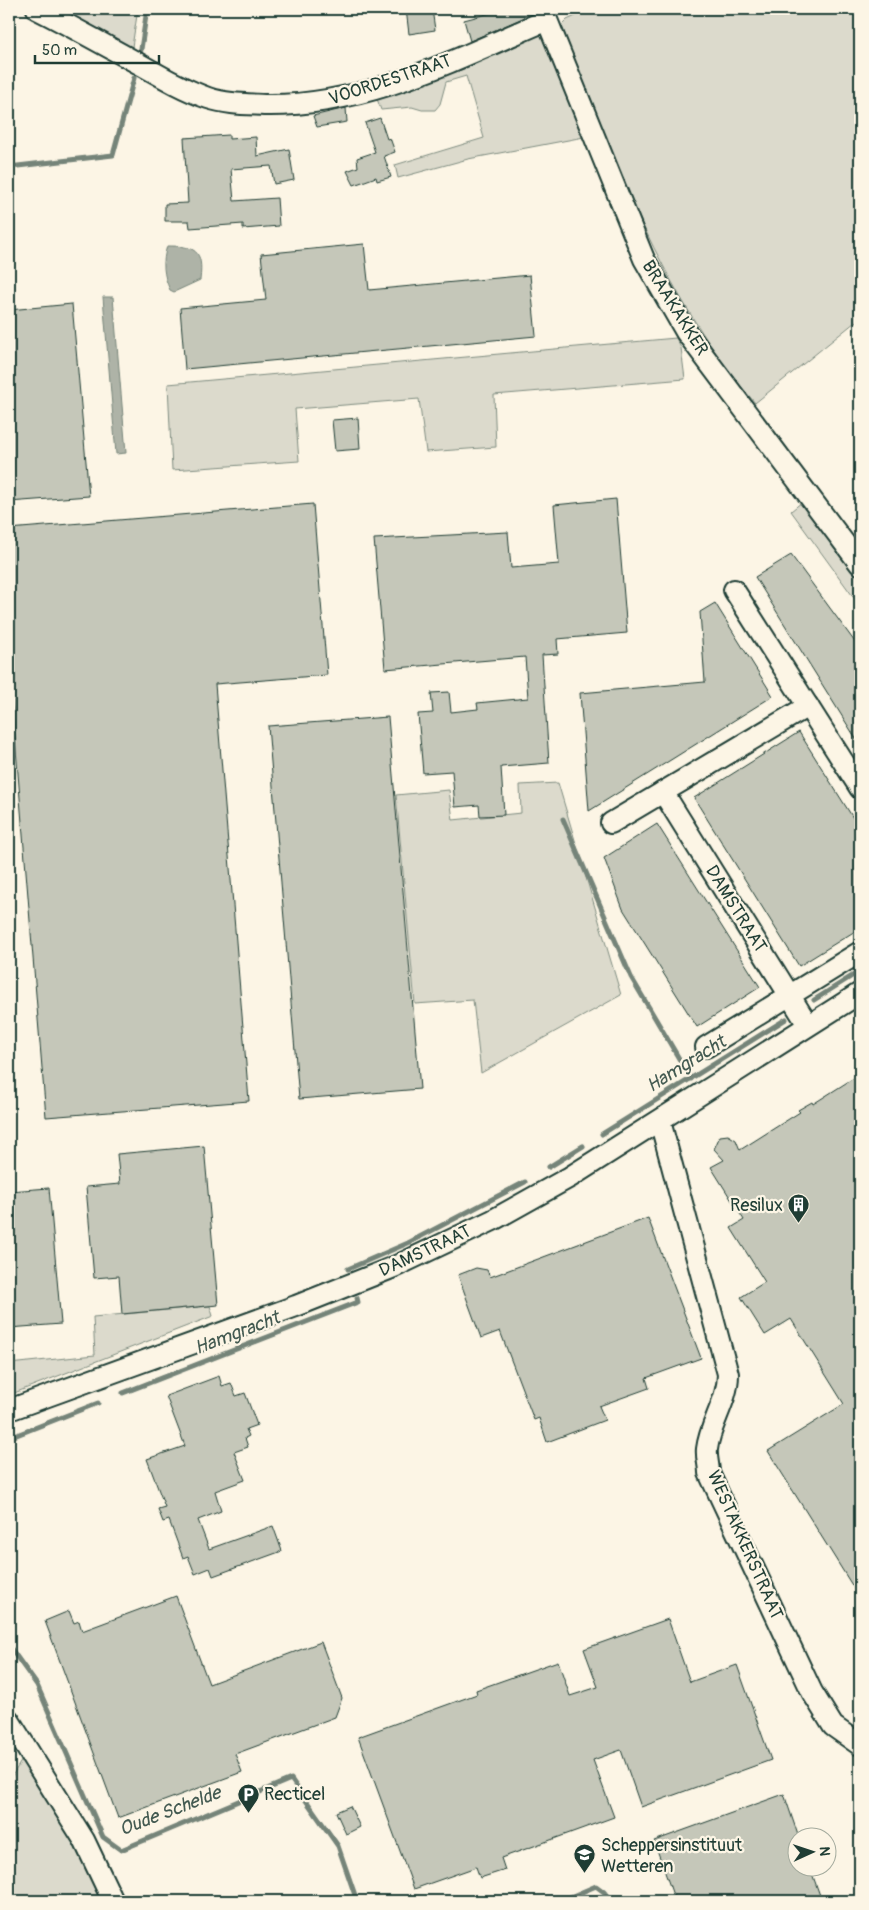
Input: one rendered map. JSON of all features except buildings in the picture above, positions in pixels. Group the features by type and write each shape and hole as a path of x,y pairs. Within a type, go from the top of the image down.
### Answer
{"street":[{"name":"VOORDESTRAAT","path":"37,9 181,87 208,98 236,104 286,105 352,96 422,74 547,20"},
{"name":"BRAAKAKKER","path":"547,20 644,259 686,332 860,564"},
{"path":"734,590 860,788"},
{"path":"611,822 808,706"},
{"name":"DAMSTRAAT","path":"663,792 808,1025"},
{"path":"706,1047 860,952"},
{"name":"DAMSTRAAT","path":"9,1410 296,1306 394,1267 493,1220 570,1177 860,993"},
{"name":"WESTAKKERSTRAAT","path":"660,1121 728,1374 728,1389 716,1419 707,1450 709,1473 812,1692 833,1726 860,1745"},
{"path":"9,1720 84,1840 113,1901"}],"shaded area":[{"path":"49,9 138,9 131,53"},
{"path":"590,9 860,9 860,318 755,403 722,361 692,317 642,224 620,175 560,27 567,20"},
{"path":"543,29 584,137 468,159 398,178 395,165 484,138 466,76 446,82 440,104 435,110 422,110 412,107 381,110 376,96"},
{"path":"167,246 184,247 195,251 200,262 200,280 174,292 170,290 164,268"},
{"path":"103,297 113,297 126,453 116,454"},
{"path":"676,338 681,348 685,379 494,395 496,447 426,452 419,399 295,409 299,461 172,470 168,384"},
{"path":"802,502 860,579 860,606 791,511"},
{"path":"558,783 621,995 481,1073 473,1000 415,1004 396,795 449,790 453,820 521,813 520,785"},
{"path":"210,1306 213,1316 9,1395 9,1364 95,1355 93,1317"},
{"path":"23,1758 69,1835 102,1901 9,1901 9,1781"}],"waterway":[{"name":"Oude Schelde","path":"140,56 147,9"},
{"name":"Oude Schelde","path":"9,167 113,155 134,78"},
{"path":"563,819 631,977 691,1079"},
{"name":"Hamgracht","path":"814,1000 860,971"},
{"name":"Hamgracht","path":"602,1134 786,1019"},
{"name":"Hamgracht","path":"549,1167 583,1146"},
{"name":"Hamgracht","path":"348,1269 408,1243 525,1182"},
{"name":"Hamgracht","path":"123,1393 358,1302 357,1298"},
{"name":"Hamgracht","path":"9,1438 98,1403"},
{"name":"Oude Schelde","path":"9,1646 37,1685 103,1837 121,1850 291,1779 338,1846 357,1901"},
{"name":"Oude Schelde","path":"561,1901 596,1886 611,1901"}],"place":[{"name":"Resilux","path":"799,1224"},
{"name":"Recticel","path":"248,1813"},
{"name":"Scheppersinstituut Wetteren","path":"585,1874"}]}
